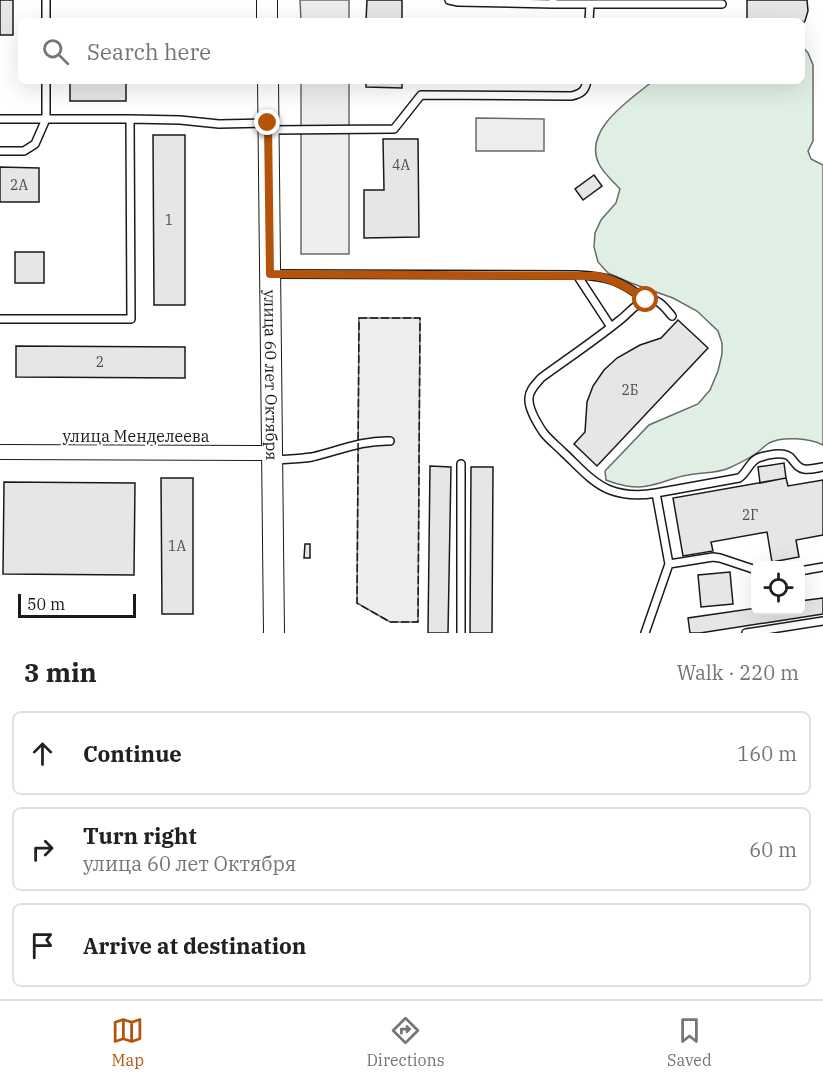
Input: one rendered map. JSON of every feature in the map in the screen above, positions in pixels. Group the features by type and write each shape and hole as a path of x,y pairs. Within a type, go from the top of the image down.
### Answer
{"main road":[{"path":"267,0 267,18"},
{"name":"улица 60 лет Октября","path":"268,84 274,633"}],"street":[{"name":"улица Менделеева","path":"0,452 272,456"}],"lane":[{"path":"46,0 46,18"},
{"path":"449,0 590,4 722,4"},
{"path":"589,18 590,4"},
{"path":"0,151 24,151 35,144 46,119 46,84"},
{"path":"0,119 180,120 268,127 394,129 421,95 571,96 580,94 587,84"},
{"path":"0,319 131,319 130,119"},
{"path":"270,274 597,276 628,286 646,300"},
{"path":"577,275 610,327"},
{"path":"672,316 662,304 654,300 646,300 541,378 532,388 529,404 544,434 596,482 622,494 643,495 738,478 757,458 780,454 786,454 803,469 823,467"},
{"path":"272,456 297,459 358,444 390,441"},
{"path":"461,464 461,633"},
{"path":"645,633 669,564 656,493"},
{"path":"669,564 713,557 751,568"},
{"path":"805,570 823,567"},
{"path":"746,633 823,621"}],"green space":[{"path":"805,50 808,53 813,65 813,141 808,151 811,159 823,165 823,445 811,441 781,439 769,443 748,459 724,470 683,476 642,487 626,486 606,480 605,471 649,425 698,404 710,390 722,354 722,343 718,331 697,311 673,298 608,273 598,262 594,247 595,233 601,220 616,203 620,189 599,164 596,151 597,139 611,116 649,84 805,84"}],"shaded area":[{"path":"300,0 349,0 349,18 301,18"},
{"path":"301,84 349,84 349,254 301,254"},
{"path":"476,118 544,119 544,151 476,151"},
{"path":"359,318 420,318 418,622 390,622 357,603"}],"building":[{"path":"0,0 13,0 13,35 0,35"},
{"path":"367,0 402,0 402,18 366,18"},
{"path":"747,0 807,0 808,11 805,21 805,18 747,18"},
{"path":"70,84 126,84 126,101 70,101"},
{"path":"366,84 402,84 402,88 366,87"},
{"path":"153,135 185,135 185,305 154,305"},
{"path":"383,139 418,139 419,237 364,238 364,190 384,190"},
{"path":"0,167 39,168 39,202 0,202"},
{"path":"594,175 602,186 583,200 575,189"},
{"path":"15,252 44,252 44,283 15,283"},
{"path":"678,320 708,348 597,466 574,444 585,432 587,402 593,386 604,370 617,358 640,345 661,338"},
{"path":"16,346 185,347 185,378 16,377"},
{"path":"784,463 786,478 760,483 758,467"},
{"path":"430,466 451,467 448,633 428,633"},
{"path":"471,467 493,467 492,633 470,633"},
{"path":"161,478 193,478 193,614 162,614"},
{"path":"786,478 788,486 823,480 823,535 796,540 799,557 777,561 772,561 767,532 711,542 713,551 683,556 673,498"},
{"path":"4,482 135,483 134,575 3,574"},
{"path":"305,544 310,544 310,558 304,558"},
{"path":"730,572 733,604 701,607 698,575"},
{"path":"823,598 823,614 690,633 688,618 751,609 751,615 805,615 805,600"}],"fence":[{"path":"359,318 420,318 418,622 390,622 357,603 359,318"}],"route":[{"path":"268,123 270,274 597,276 628,286 646,300"}]}
